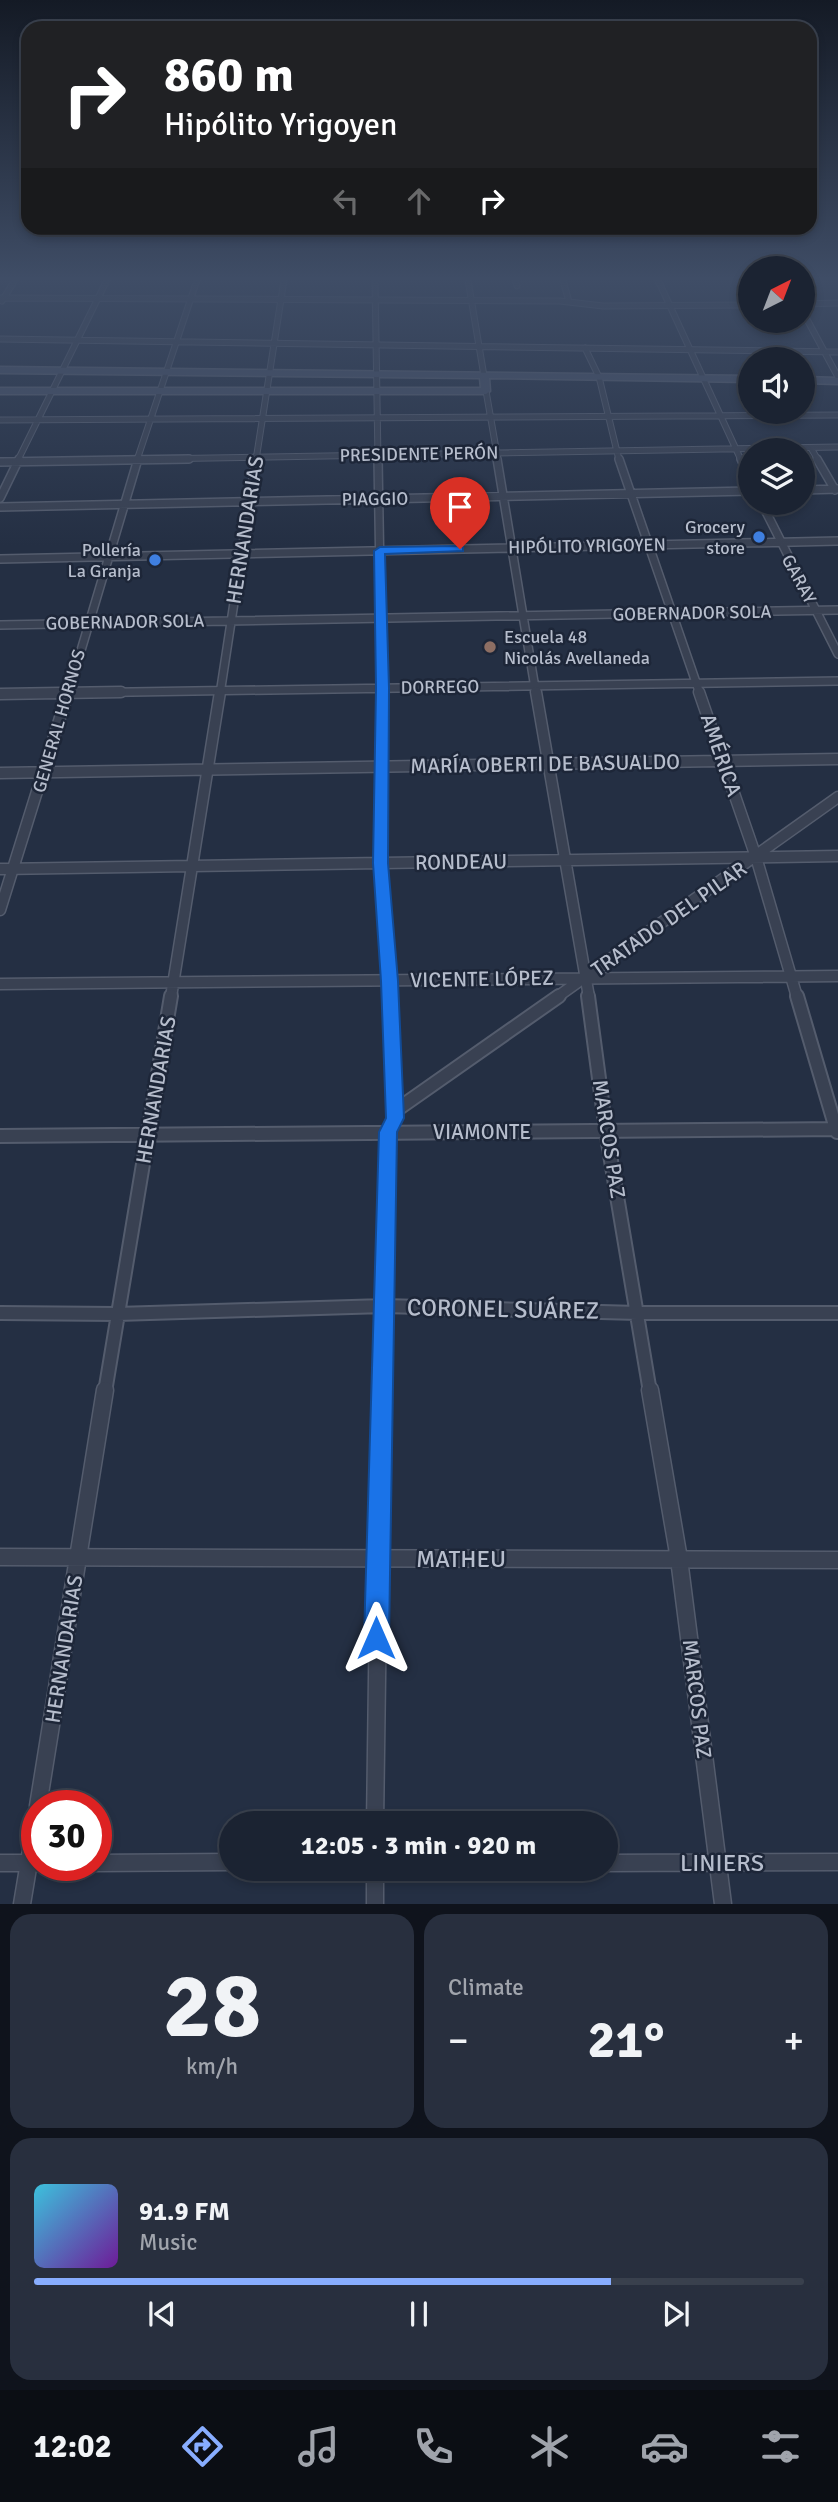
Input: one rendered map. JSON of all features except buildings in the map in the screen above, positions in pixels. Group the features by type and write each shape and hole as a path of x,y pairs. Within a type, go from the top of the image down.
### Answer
{"street":[{"name":"GENERAL HORNOS","path":"0,910 45,772 123,504 168,369"},
{"name":"HERNANDARIAS","path":"41,1790 117,1314 193,866 269,369"},
{"path":"375,1811 377,1559 388,1132 395,1118 390,981 380,863 382,618 376,369"},
{"path":"483,369 484,376"},
{"name":"AMÉRICA","path":"595,369 616,451 756,857 837,1131"},
{"path":"697,369 738,453"},
{"path":"0,370 738,379"},
{"path":"0,498 63,370"},
{"name":"MARCOS PAZ","path":"484,376 564,861 586,977 606,1131 679,1559 723,1903"},
{"path":"815,380 838,379"},
{"path":"0,391 486,391"},
{"path":"0,420 838,415"},
{"name":"PRESIDENTE PERÓN","path":"815,448 838,447"},
{"name":"PRESIDENTE PERÓN","path":"0,462 736,449"},
{"path":"815,454 837,489"},
{"path":"815,490 837,489"},
{"name":"PIAGGIO","path":"0,507 738,491"},
{"name":"GARAY","path":"767,515 838,654"},
{"name":"HIPÓLITO YRIGOYEN","path":"0,559 838,541"},
{"name":"GOBERNADOR SOLA","path":"0,625 838,610"},
{"name":"DORREGO","path":"0,694 838,681"},
{"name":"MARÍA OBERTI DE BASUALDO","path":"0,773 838,759"},
{"name":"TRATADO DEL PILAR","path":"395,1111 838,797"},
{"name":"RONDEAU","path":"0,869 838,856"},
{"name":"VICENTE LÓPEZ","path":"0,984 838,976"},
{"name":"VIAMONTE","path":"0,1136 837,1131"},
{"name":"CORONEL SUÁREZ","path":"0,1313 117,1314 384,1307 838,1314"},
{"name":"MATHEU","path":"0,1557 838,1560"},
{"path":"112,1863 219,1862"},
{"name":"LINIERS","path":"618,1863 838,1862"},
{"path":"0,1863 21,1863"},
{"path":"22,1903 28,1881"},
{"path":"374,1903 375,1881"}],"place":[{"name":"Grocery store","path":"759,537"},
{"name":"Pollería La Granja","path":"155,560"},
{"name":"Escuela 48 Nicolás Avellaneda","path":"490,647"}],"route":[{"path":"376,1638 388,1132 395,1118 390,981 380,863 380,551 460,549"}]}
